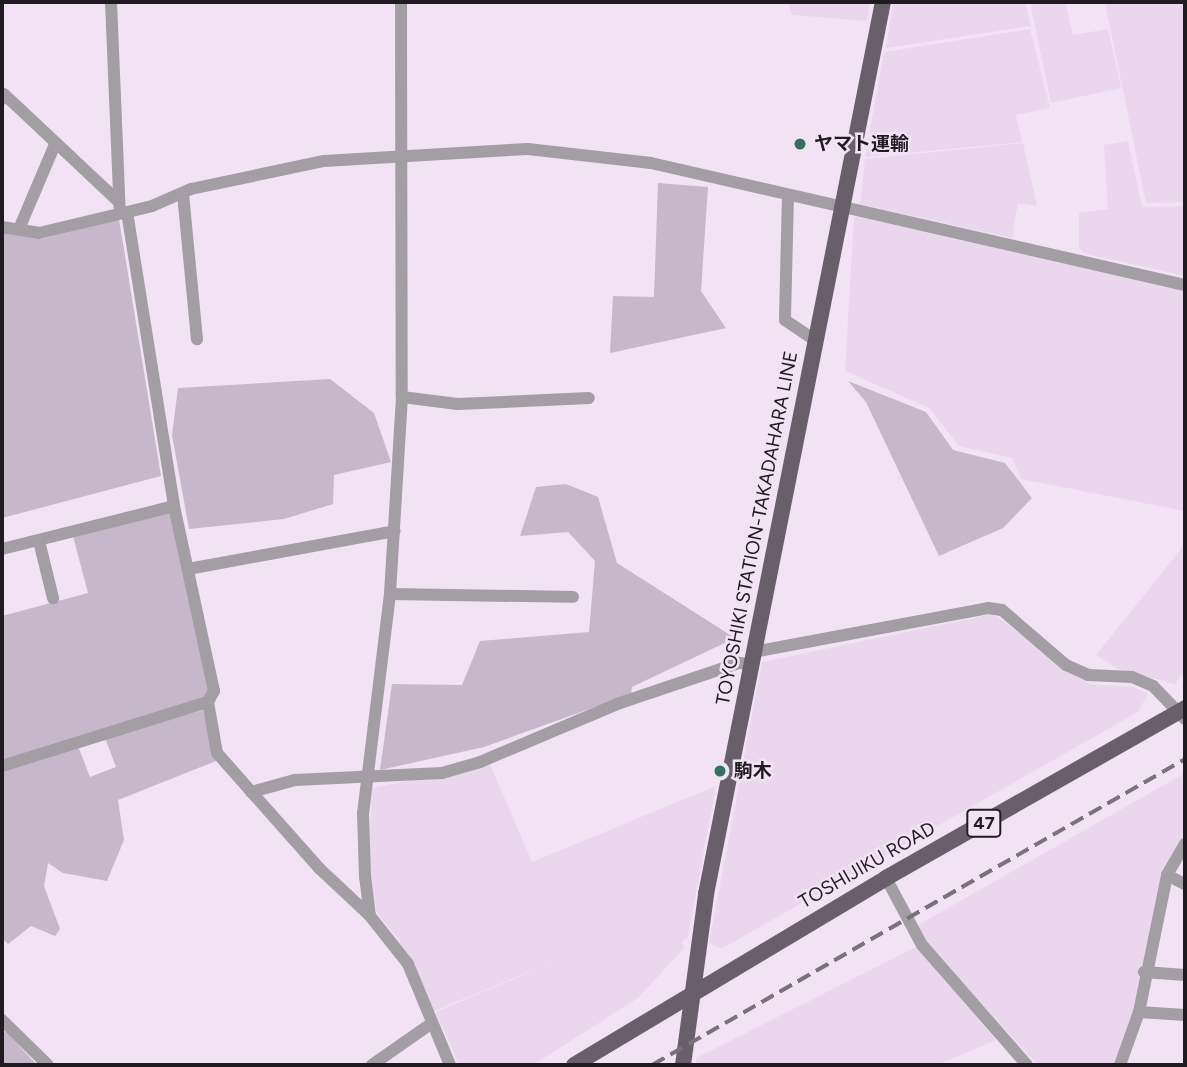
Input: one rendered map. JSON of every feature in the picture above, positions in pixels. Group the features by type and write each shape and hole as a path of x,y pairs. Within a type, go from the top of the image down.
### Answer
{"main road":[{"name":"TOYOSHIKI STATION-TAKADAHARA LINE","path":"683,1065 692,992 752,658 883,2"},
{"name":"TOSHIJIKU ROAD","path":"574,1065 886,878 1183,713"}],"street":[{"path":"111,2 121,208 174,506 214,691 208,702 217,753 370,916 408,964 450,1065"},
{"path":"370,916 363,826 390,594 402,397 404,157 401,2"},
{"path":"2,99 4,94 121,208"},
{"path":"19,229 55,145"},
{"path":"2,227 39,233 121,208 324,161 528,149 593,154 788,195 843,203 1185,285"},
{"path":"183,194 197,339"},
{"path":"788,195 785,320 816,341"},
{"path":"402,397 458,404 589,398"},
{"path":"2,549 174,506"},
{"path":"188,569 395,531"},
{"path":"39,541 53,598"},
{"path":"390,594 573,597"},
{"path":"251,792 295,780 368,780 442,773 480,762 620,703 752,658 988,608 1002,610 1066,665 1088,675 1132,677 1153,686 1183,713"},
{"path":"2,766 208,702"},
{"path":"1120,1065 1139,1012 1144,972 1167,875 1185,844"},
{"path":"1167,875 1185,884"},
{"path":"886,878 922,945 1023,1064"},
{"path":"1144,972 1185,975"},
{"path":"1139,1012 1185,1015"},
{"path":"2,1020 48,1065"},
{"path":"372,1065 432,1023"}],"shaded area":[{"path":"788,2 870,2 867,21 792,15"},
{"path":"1025,2 1031,26 886,48 893,3"},
{"path":"1030,2 1065,2 1073,35 1108,29 1121,88 1051,103"},
{"path":"1105,2 1185,2 1185,202 1146,203"},
{"path":"1030,29 1050,108 1016,115 1022,142 865,157 884,52"},
{"path":"1128,141 1142,207 1185,206 1185,276 1083,253 1079,247 1079,213 1108,209 1104,145"},
{"path":"1023,143 1037,206 1018,203 1012,238 860,204 865,159"},
{"path":"658,183 708,187 701,291 726,328 610,353 613,296 654,297"},
{"path":"854,216 1185,289 1185,511 1021,479 1012,458 959,446 929,408 845,371"},
{"path":"119,219 161,476 2,518 2,232 41,239"},
{"path":"330,379 374,413 391,462 334,475 333,504 284,519 189,529 172,435 178,388"},
{"path":"848,381 926,412 953,450 1005,463 1032,498 1003,528 939,556 866,402"},
{"path":"566,484 598,497 617,563 735,638 632,687 631,694 484,747 380,770 392,684 462,685 480,641 589,632 595,561 568,532 520,536 536,487"},
{"path":"171,510 210,691 205,699 2,761 2,616 88,593 73,536"},
{"path":"1185,544 1185,670 1175,684 1118,669 1096,655"},
{"path":"993,614 1089,684 1134,687 1148,694 1138,712 721,949 709,943 762,662"},
{"path":"203,710 216,761 118,800 124,840 107,881 63,873 48,863 44,886 60,929 55,936 31,926 8,944 2,938 2,771 78,746 90,777 116,767 105,738"},
{"path":"490,764 532,862 716,786 688,937 681,942 685,947 638,998 533,1065 459,1065 436,1012 563,958 434,1011 398,939 377,913 368,874 372,788"},
{"path":"1185,773 1185,834 1162,874 1137,1002 1115,1065 1038,1065 925,942 918,925"},
{"path":"918,946 996,1040 937,1065 696,1065 696,1058"},
{"path":"2,1030 9,1035 37,1065 2,1065"}],"railway":[{"path":"652,1065 1185,759"}],"place":[{"name":"ヤマト運輸","path":"800,144"},
{"name":"駒木","path":"720,771"}]}
